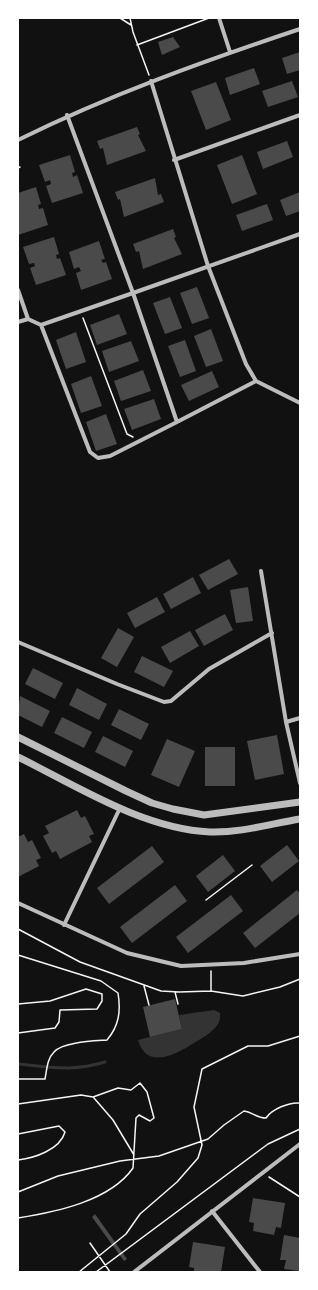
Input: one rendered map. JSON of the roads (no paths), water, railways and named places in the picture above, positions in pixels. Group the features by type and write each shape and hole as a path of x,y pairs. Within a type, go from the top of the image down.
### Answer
{"street":[{"path":"219,18 230,52"},
{"path":"18,140 67,116 151,81 230,52 300,29"},
{"path":"151,81 174,160 208,266 243,357 256,380 300,403"},
{"path":"174,160 300,115"},
{"path":"67,116 132,293 177,422"},
{"path":"41,326 300,234"},
{"path":"18,290 28,319 41,326 90,452 98,458 110,456 256,380"},
{"path":"18,322 28,319"},
{"path":"261,571 286,722 300,783"},
{"path":"18,642 117,684 164,702 172,701 209,669 272,633"},
{"path":"286,722 300,718"},
{"path":"18,737 132,794 152,803 173,809 204,815 300,802"},
{"path":"18,757 120,808 148,820 174,827 210,832 248,829 300,819"},
{"path":"64,925 120,808"},
{"path":"18,903 127,953 181,966 244,962 300,954"},
{"path":"134,1272 300,1144"},
{"path":"212,1211 260,1272"}],"waterway":[{"path":"18,1064 71,1068 105,1062"}]}
